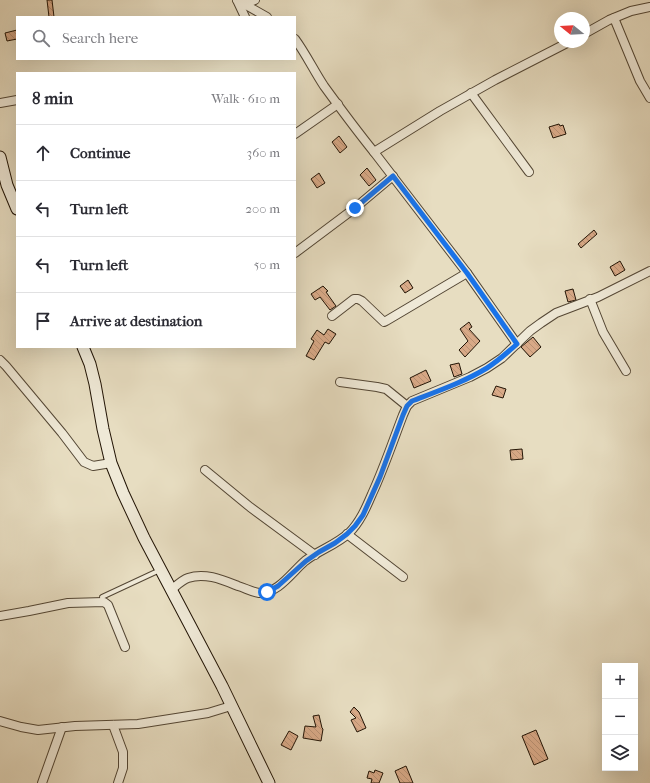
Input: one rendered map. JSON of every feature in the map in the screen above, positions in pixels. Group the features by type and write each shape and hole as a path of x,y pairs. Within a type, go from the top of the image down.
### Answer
{"street":[{"path":"239,1 255,0"},
{"path":"239,1 245,16"},
{"path":"239,1 265,16"},
{"path":"590,31 631,11 650,7"},
{"path":"614,18 640,81 650,98"},
{"path":"296,40 304,51 311,66 324,86 467,273 517,344"},
{"path":"374,152 495,80 558,48"},
{"path":"471,94 529,172"},
{"path":"0,103 16,100"},
{"path":"296,133 338,104"},
{"path":"0,157 7,185 16,207"},
{"path":"296,252 355,208 393,176"},
{"path":"171,590 187,578 197,576 211,576 259,593 267,592 278,586 306,561 347,534 363,515 380,477 407,406 412,401 470,378 487,368 502,358 530,331 551,316 622,286 650,271"},
{"path":"332,316 354,299 358,299 384,322 467,273"},
{"path":"590,300 603,332 626,371"},
{"path":"83,348 90,364 95,384 111,463 123,493 160,570 222,686 269,783"},
{"path":"0,360 84,462 93,466 111,463"},
{"path":"340,382 386,389 407,406"},
{"path":"205,470 250,507 315,555"},
{"path":"347,534 403,577"},
{"path":"0,616 68,603 103,602 108,605 125,647"},
{"path":"0,721 28,729 38,730 62,727 138,724 208,713 231,706"},
{"path":"113,725 123,752 123,768 118,783"},
{"path":"42,783 62,727"}],"lane":[{"path":"103,602 102,597 160,570"}],"building":[{"path":"47,0 52,0 54,16 49,16"},
{"path":"16,30 16,39 7,41 5,33"},
{"path":"559,124 560,126 563,125 566,134 553,138 549,127"},
{"path":"339,136 347,147 340,153 332,142"},
{"path":"367,168 376,180 369,186 360,175"},
{"path":"319,173 325,183 317,188 311,179"},
{"path":"594,230 597,234 581,248 578,244"},
{"path":"620,261 625,270 615,276 610,267"},
{"path":"408,280 413,288 405,293 400,286"},
{"path":"323,286 328,291 326,292 336,306 330,310 320,297 315,300 311,294"},
{"path":"573,289 576,300 568,302 565,291"},
{"path":"469,322 472,327 469,329 480,341 465,357 459,350 468,341 460,329"},
{"path":"328,329 336,334 329,344 325,342 314,360 306,356 314,341 311,339 317,330 324,335"},
{"path":"533,337 541,347 530,357 521,347"},
{"path":"459,363 462,374 454,377 450,365"},
{"path":"426,370 431,381 414,388 410,378"},
{"path":"496,386 506,389 503,398 492,395"},
{"path":"522,449 523,459 511,460 510,450"},
{"path":"354,707 359,712 366,728 357,732 351,720 356,718 350,712"},
{"path":"319,715 323,729 321,741 303,738 305,726 316,727 313,716"},
{"path":"536,730 548,759 534,765 522,736"},
{"path":"289,731 298,736 291,750 281,745"},
{"path":"406,766 413,783 400,783 395,771"},
{"path":"375,770 383,773 379,783 371,783 372,779 367,778 369,771 374,773"}],"route":[{"path":"267,592 278,586 306,561 335,543 355,526 363,515 380,477 403,415 407,406 412,401 470,378 502,358 517,344 467,273 393,176 355,208"}]}
